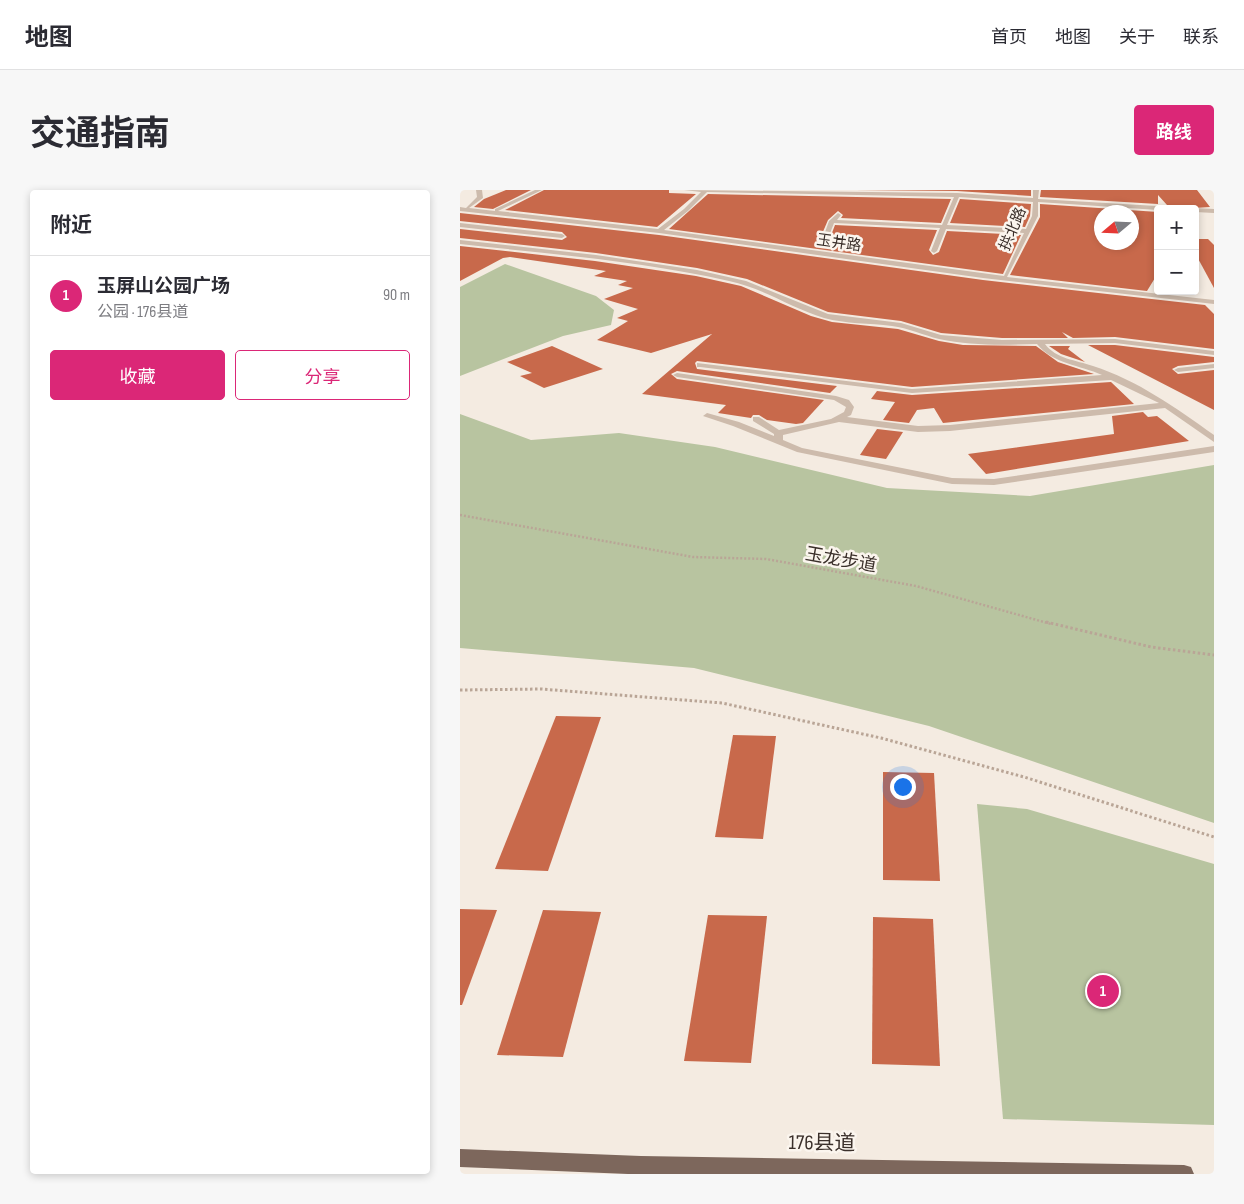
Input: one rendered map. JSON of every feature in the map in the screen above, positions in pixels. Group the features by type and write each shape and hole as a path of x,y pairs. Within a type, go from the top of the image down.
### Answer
{"main road":[{"name":"176县道","path":"460,1158 558,1164 1075,1170 1184,1174"}],"street":[{"path":"468,207 480,198 478,190"},
{"path":"497,210 539,190"},
{"path":"687,190 956,195 1154,208"},
{"path":"661,229 686,210 705,190"},
{"name":"拱北路","path":"1006,275 1036,216 1036,190"},
{"path":"934,251 956,195"},
{"name":"玉井路","path":"460,208 497,210 661,229 1006,275 1214,298"},
{"name":"玉井路","path":"460,208 661,229 992,277 1214,302"},
{"path":"1199,210 1214,211"},
{"path":"828,235 832,222 839,215"},
{"path":"832,222 1027,231"},
{"path":"460,225 562,236"},
{"path":"460,242 633,262 730,278 757,285 780,298 825,316 854,322 900,325 939,336 984,343 1115,342 1214,353"},
{"path":"1039,342 1047,352 1058,358 1115,377 1166,404 1214,439"},
{"path":"700,365 912,391 1115,377"},
{"path":"1178,370 1214,366"},
{"path":"677,375 836,398 846,402 850,407 848,413 839,419 779,438 707,416"},
{"path":"839,419 918,429 950,428 1166,404"},
{"path":"756,419 779,438 800,450 952,481 994,482 1214,449"}],"path":[{"name":"玉龙步道","path":"460,515 694,557 766,559 916,586 1018,616 1150,647 1214,655"},
{"path":"460,690 541,689 722,703 881,738 1024,777 1214,837"}],"green space":[{"path":"505,264 596,296 614,310 611,325 563,336 460,376 460,287"},
{"path":"460,414 531,440 619,433 715,447 887,488 1030,496 1214,465 1214,823 929,726 694,668 460,648"},
{"path":"977,804 1027,809 1214,864 1214,1125 1003,1119"}],"building":[{"path":"506,190 531,190 493,209 474,207 484,199"},
{"path":"544,190 669,190 669,193 696,194 657,227 505,210"},
{"path":"855,190 1031,190 1031,196 957,191"},
{"path":"1041,190 1197,190 1210,207 1167,205 1158,195 1158,204 1040,197"},
{"path":"708,194 951,199 941,223 841,218 843,215 838,211 828,220 822,234 830,238 835,225 937,230 929,250 933,255 939,252 947,231 1021,235 1003,274 669,229"},
{"path":"960,199 1031,204 1030,216 1025,227 950,223"},
{"path":"1040,204 1094,208 1094,250 1139,250 1139,211 1154,212 1154,280 1147,291 1010,275 1040,217"},
{"path":"460,213 659,235 983,280 1205,305 1214,314 1214,349 1115,337 1073,338 1062,332 1068,338 1002,338 941,333 901,321 828,312 747,279 697,268 596,253 460,238 460,229 562,240 567,237 562,232 460,221"},
{"path":"1199,239 1208,239 1214,245 1214,288 1199,260"},
{"path":"460,246 595,261 696,276 741,286 811,316 832,322 898,329 939,341 963,345 1036,346 1058,362 1094,374 912,387 697,361 695,363 697,369 837,386 830,393 677,371 671,374 677,379 824,400 803,423 796,424 767,420 759,415 753,415 751,418 718,413 726,405 642,394 712,334 651,353 597,340 628,321 617,318 638,309 604,299 633,288 618,285 627,281 594,276 606,271 510,257 503,258 460,281"},
{"path":"1088,345 1115,345 1214,357 1214,362 1178,366 1172,369 1178,374 1214,370 1214,410"},
{"path":"552,346 603,369 544,388 520,376 532,373 507,362"},
{"path":"1049,346 1070,346 1068,349 1085,362 1061,354"},
{"path":"1111,382 1134,404 943,423 934,408 917,410 909,423 883,420 895,402 871,399 877,391 912,395"},
{"path":"1143,412 1148,417 1157,416 1189,441 986,474 968,454 1114,434 1112,416"},
{"path":"877,429 903,432 886,459 860,455"},
{"path":"556,716 601,717 548,871 495,869"},
{"path":"733,735 776,736 763,839 715,837"},
{"path":"883,772 934,773 940,881 883,880"},
{"path":"460,909 497,910 462,1005 460,1005"},
{"path":"543,910 601,912 563,1057 497,1055"},
{"path":"708,915 767,916 751,1063 684,1061"},
{"path":"873,917 933,919 940,1066 872,1064"}],"place":[{"name":"玉屏山公园广场","path":"1103,991"}]}
